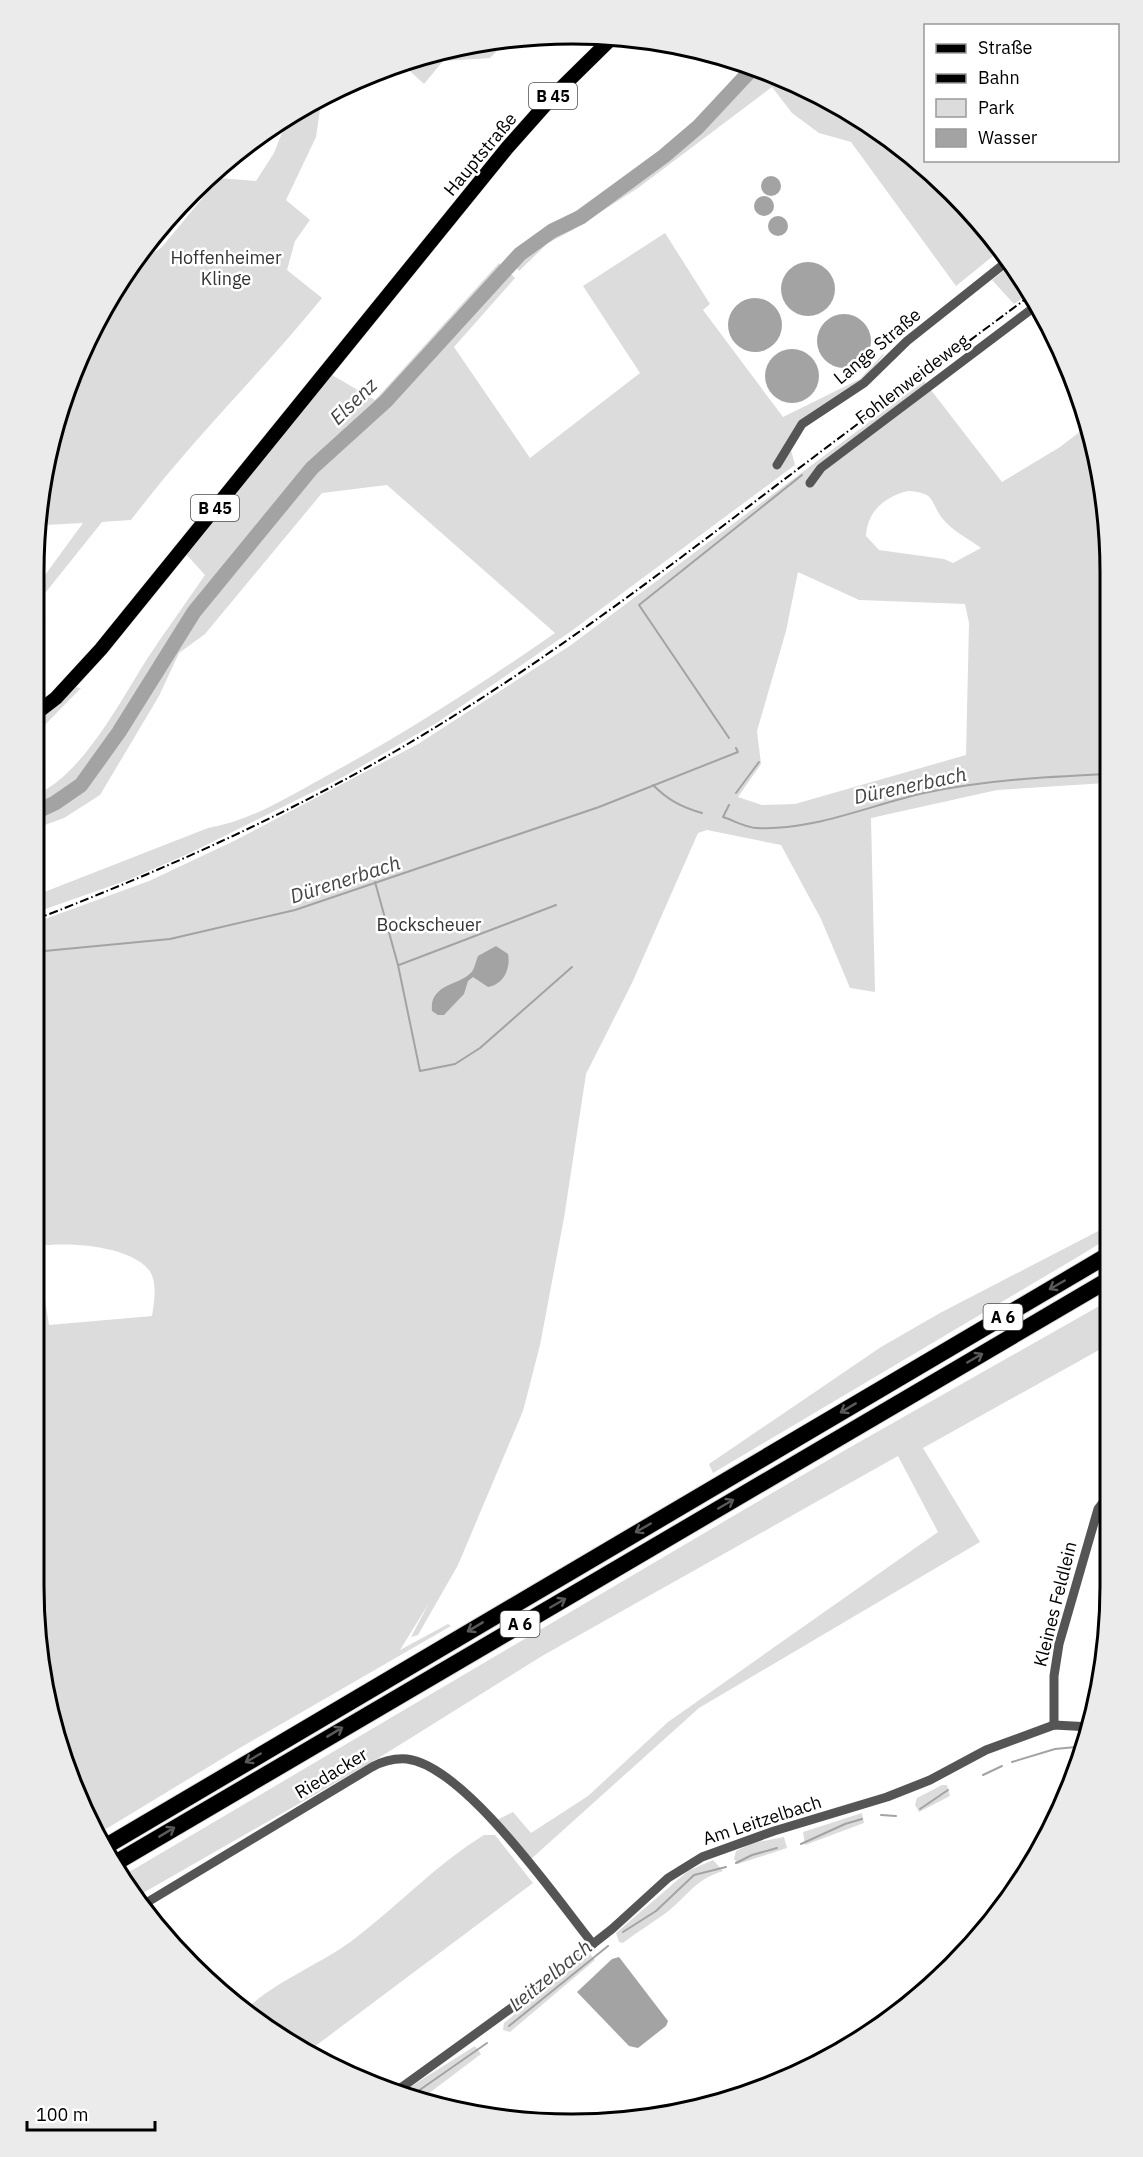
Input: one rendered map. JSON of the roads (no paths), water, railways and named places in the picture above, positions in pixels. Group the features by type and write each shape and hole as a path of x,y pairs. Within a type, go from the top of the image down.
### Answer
{"highway":[{"name":"A 6","path":"111,1843 1100,1260"},
{"name":"A 6","path":"120,1860 1100,1285"}],"main road":[{"name":"Hauptstraße","path":"44,707 56,698 101,649 528,123 605,45"}],"street":[{"name":"Lange Straße","path":"777,465 802,424 864,384 907,341 1002,266"},
{"name":"Fohlenweideweg","path":"810,483 821,468 1030,310"},
{"name":"Kleines Feldlein","path":"1054,1725 1054,1676 1059,1644 1100,1506"},
{"name":"Am Leitzelbach","path":"404,2086 504,2014 593,1944 668,1878 702,1857 774,1831 887,1797 930,1780 986,1750 1054,1725 1081,1726"},
{"name":"Riedacker","path":"149,1901 372,1767 385,1760 407,1759 431,1769 469,1797 521,1854 593,1944"}],"water":[{"path":"771,176 778,179 781,186 778,193 771,196 764,193 761,186 764,179"},
{"path":"764,196 771,199 774,206 771,213 764,216 757,213 754,206 757,199"},
{"path":"778,216 785,219 788,226 785,233 778,236 771,233 768,226 771,219"},
{"path":"803,262 813,262 823,266 831,274 835,289 831,304 823,312 813,316 803,316 793,312 785,304 781,294 781,284 785,274 793,266"},
{"path":"750,298 760,298 770,302 778,310 782,325 778,340 770,348 760,352 750,352 740,348 732,340 728,330 728,320 732,310 740,302"},
{"path":"839,314 849,314 859,318 867,326 871,341 867,356 859,364 849,368 839,368 829,364 821,356 817,346 817,336 821,326 829,318"},
{"path":"787,349 797,349 807,353 815,361 819,376 815,391 807,399 797,403 787,403 777,399 769,391 765,381 765,371 769,361 777,353"},
{"path":"496,946 508,954 507,971 502,980 488,987 473,977 468,981 464,994 444,1015 438,1015 432,1011 432,1002 436,995 468,975 473,970 478,956"},
{"path":"619,1957 668,2021 666,2026 638,2048 629,2046 577,1992 612,1959"}],"waterway":[{"name":"Elsenz","path":"44,808 81,785 119,732 194,612 312,468 386,401 520,254 552,231 581,217 664,156 698,127 747,74"},
{"path":"729,738 639,605 802,475"},
{"name":"Dürenerbach","path":"44,951 170,939 295,910 599,807 738,752 736,748"},
{"path":"736,793 759,762"},
{"name":"Dürenerbach","path":"729,805 723,817 753,828 778,828 820,821 924,793 969,785 1100,774"},
{"name":"Dürenerbach","path":"653,785 675,802 702,813"},
{"path":"375,882 398,965 420,1071 455,1064 480,1048 572,967"},
{"path":"399,965 556,905"},
{"name":"Leitzelbach","path":"1012,1762 1055,1749 1074,1747"},
{"name":"Leitzelbach","path":"983,1775 1002,1766"},
{"name":"Leitzelbach","path":"920,1809 948,1790"},
{"name":"Leitzelbach","path":"881,1815 896,1816"},
{"name":"Leitzelbach","path":"801,1844 845,1824 862,1819"},
{"name":"Leitzelbach","path":"736,1863 752,1855 777,1848"},
{"name":"Leitzelbach","path":"623,1932 656,1911 694,1875 726,1867"},
{"name":"Leitzelbach","path":"509,2026 608,1946"},
{"name":"Leitzelbach","path":"419,2091 487,2043"}],"railway":[{"path":"44,916 126,883 262,822 351,776 443,723 537,661 629,596 1024,300"}],"park label":[{"name":"Hoffenheimer Klinge","path":"226,267"},
{"name":"Bockscheuer","path":"429,924"}]}
